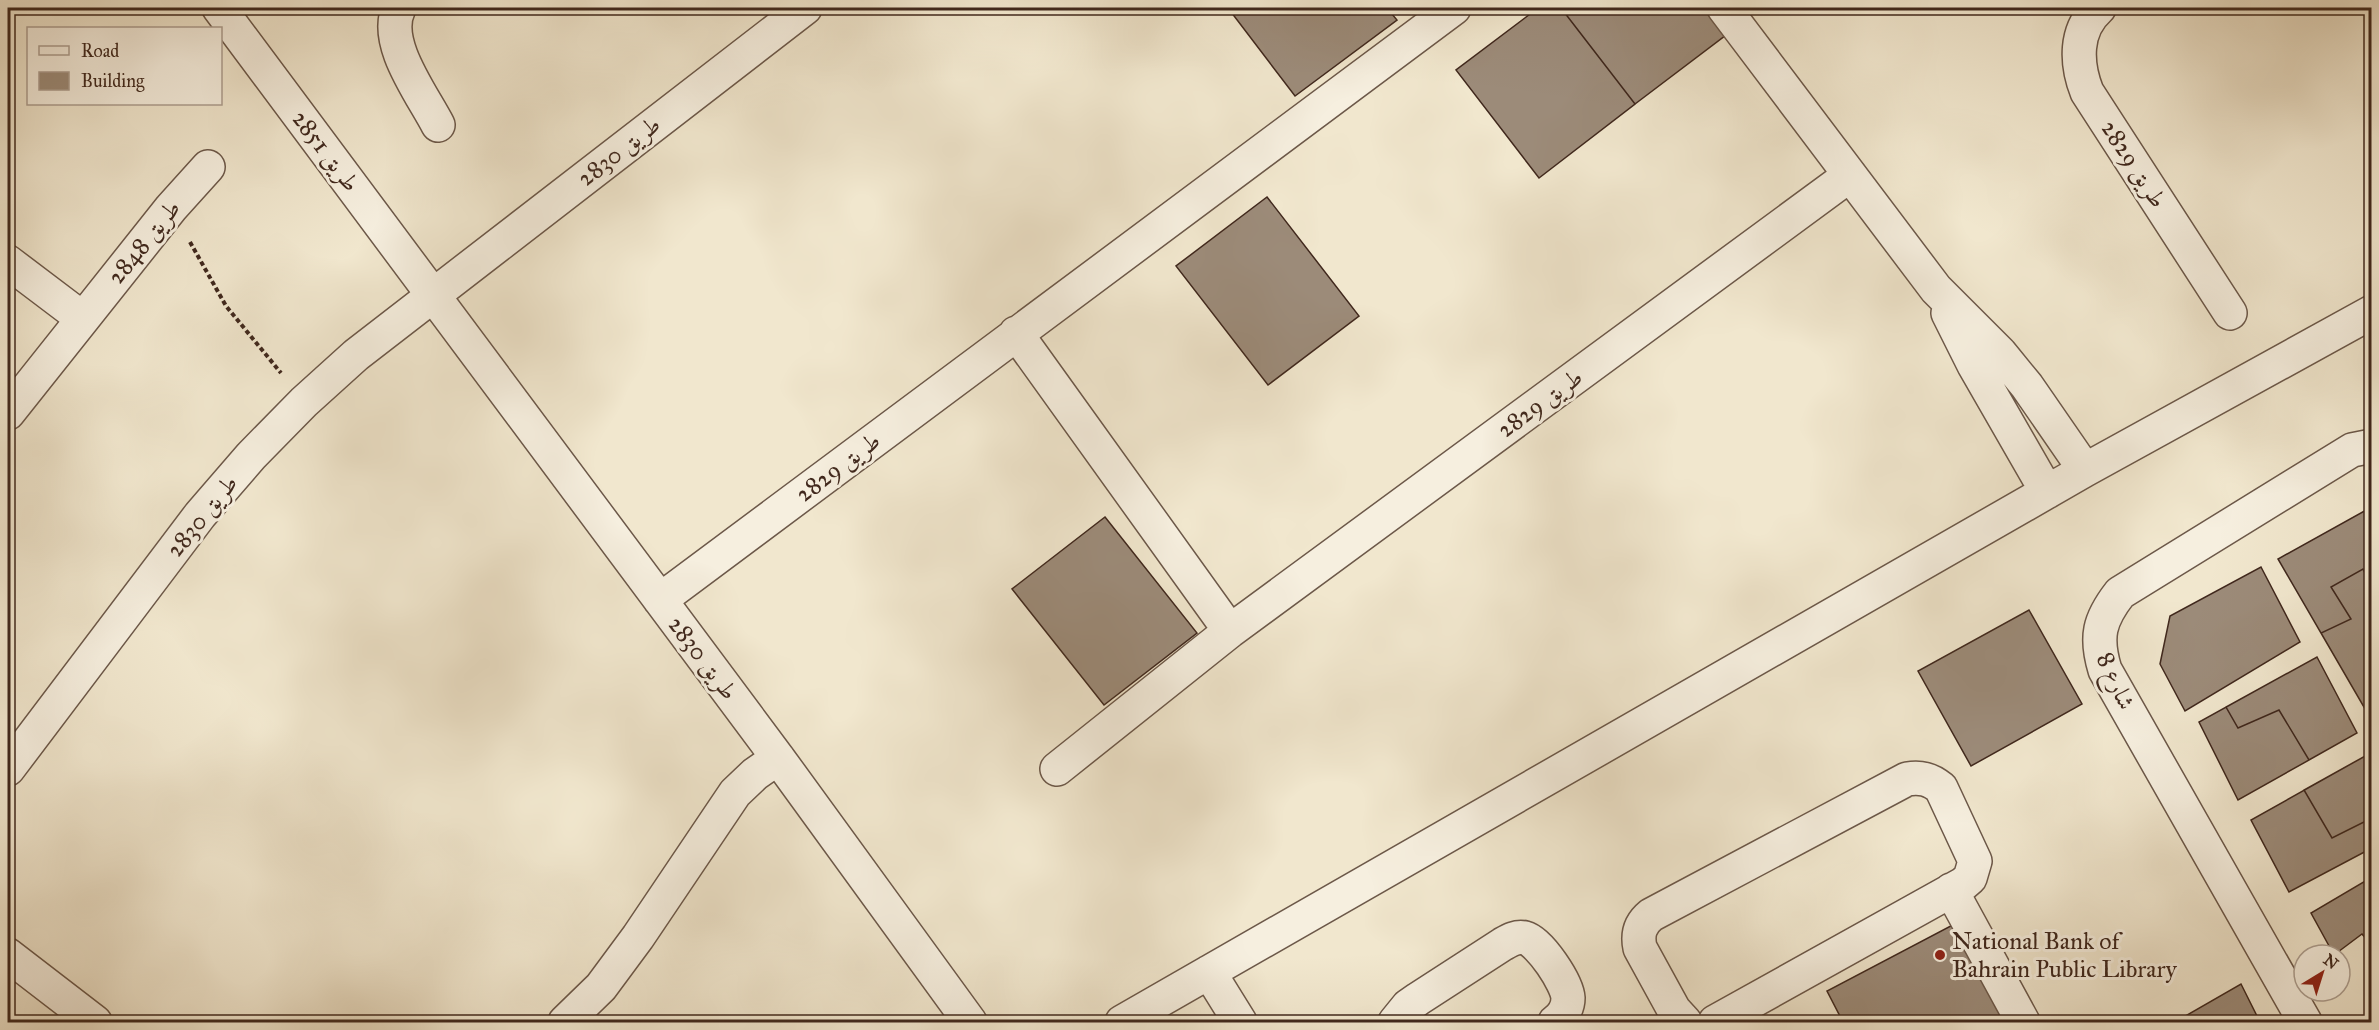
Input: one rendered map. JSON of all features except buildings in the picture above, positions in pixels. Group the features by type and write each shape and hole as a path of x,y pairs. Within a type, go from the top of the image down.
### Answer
{"street":[{"name":"طريق 2851","path":"219,8 432,295"},
{"path":"399,8 395,16 394,34 399,52 438,125"},
{"name":"طريق 2830","path":"8,769 200,515 251,456 304,402 356,355 432,295 806,8"},
{"name":"طريق 2829","path":"660,600 1454,8"},
{"path":"1724,8 1936,290 2000,353 2027,386 2085,470"},
{"name":"طريق 2829","path":"2100,8 2083,30 2078,51 2079,73 2087,92 2230,313"},
{"name":"طريق 2848","path":"8,413 171,208 208,167"},
{"name":"طريق 2829","path":"1057,769 1230,631 1850,175"},
{"path":"8,262 82,318"},
{"path":"1936,290 1974,365 2047,492"},
{"name":"طريق 2830","path":"432,295 777,758 970,1023"},
{"path":"1122,1023 2085,470 2372,312"},
{"path":"1016,333 1230,631"},
{"name":"شارع 8","path":"2305,1023 2105,669 2099,650 2100,628 2107,609 2128,587 2352,450 2372,446"},
{"path":"565,1023 601,987 638,937 735,793 777,758"},
{"path":"1685,1023 1674,1010 1640,948 1638,939 1644,921 1651,915 1907,779 1925,779 1941,788 1975,861 1970,878 1715,1023"},
{"path":"1951,890 2022,1023"},
{"path":"1395,1023 1408,1006 1418,999 1503,944 1513,939 1524,938 1535,943 1542,950 1565,987 1568,998 1566,1009 1555,1023"},
{"path":"8,955 94,1023"},
{"path":"1209,972 1240,1023"}],"path":[{"path":"171,208 226,306 304,402"}],"place":[{"name":"National Bank of Bahrain Public Library","path":"1940,955"}]}
